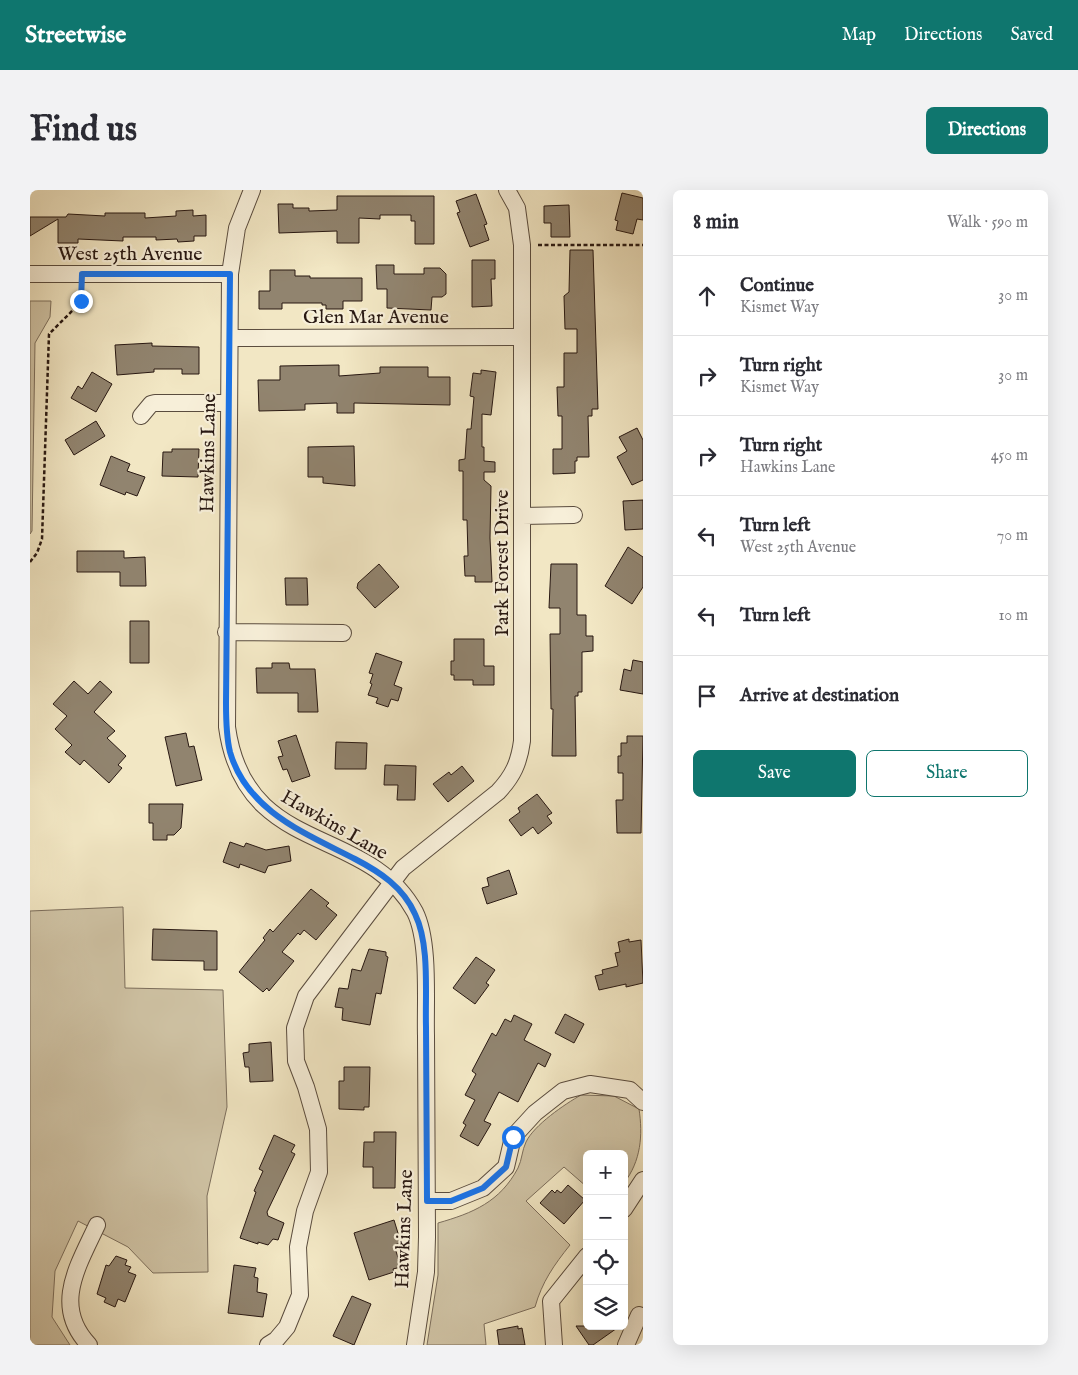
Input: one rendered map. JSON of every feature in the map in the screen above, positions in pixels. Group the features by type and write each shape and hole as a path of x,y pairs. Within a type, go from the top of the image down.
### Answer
{"street":[{"name":"Hawkins Lane","path":"252,190 237,228 230,274 226,632 226,703 230,751 239,774 252,795 266,809 290,826 375,869 393,883 415,914 421,931 424,948 426,1272 415,1345"},
{"name":"Park Forest Drive","path":"268,1345 276,1340 287,1327 300,1295 298,1247 305,1211 319,1172 318,1129 296,1061 295,1028 306,996 403,868 498,792 510,780 519,762 522,741 522,245 517,208 507,190"},
{"name":"West 25th Avenue","path":"30,274 230,274"},
{"name":"Glen Mar Avenue","path":"230,338 522,337"},
{"path":"141,416 151,404 155,403 229,403"},
{"path":"522,516 574,515"},
{"path":"226,632 343,633"},
{"path":"427,1201 451,1201 483,1188 506,1167 513,1137 535,1113 563,1091 590,1084 630,1090 643,1102"},
{"path":"628,1203 643,1180"},
{"path":"89,1345 73,1319 70,1306 71,1287 96,1225"},
{"path":"554,1345 551,1301 583,1261"},
{"path":"626,1345 639,1315"}],"path":[{"path":"522,245 643,245"},
{"path":"30,562 37,553 42,539 48,334 81,301 82,274"}],"shaded area":[{"path":"30,301 51,301 50,317 35,343 32,531 30,534"},
{"path":"123,907 125,988 223,990 227,1107 207,1196 208,1272 153,1273 128,1247 78,1221 55,1271 52,1317 70,1345 30,1345 30,911"},
{"path":"581,1095 614,1096 639,1109 641,1128 639,1147 630,1175 628,1178 628,1150 583,1150 583,1184 564,1167 526,1201 570,1245 549,1274 535,1307 484,1324 486,1345 427,1345 438,1275 438,1223 474,1210 503,1190 518,1168 530,1135 550,1116"}],"building":[{"path":"622,193 643,198 643,220 637,219 633,234 616,230 618,221 615,220"},
{"path":"476,194 487,224 484,225 489,240 470,247 457,213 460,212 456,201"},
{"path":"337,196 434,196 434,244 415,244 415,221 411,221 411,215 380,215 380,219 359,218 359,243 337,243 337,231 279,233 278,204 293,204 293,208 309,208 309,211 337,210"},
{"path":"569,205 570,237 551,237 551,223 544,223 544,206"},
{"path":"193,210 193,216 206,215 206,236 194,236 194,241 178,242 177,239 156,240 156,237 123,237 123,241 78,239 78,243 58,243 58,219 30,236 30,217 66,217 68,214 105,216 105,213 145,213 145,218 176,216 176,211"},
{"path":"570,250 593,250 598,409 592,409 592,416 588,416 589,457 577,457 575,473 553,474 553,449 562,449 562,416 558,416 557,387 564,387 564,353 577,353 577,329 565,329 564,296 569,292"},
{"path":"472,260 495,260 495,279 491,279 492,306 472,307"},
{"path":"376,265 394,265 394,274 424,274 424,268 440,268 446,274 446,294 442,297 432,297 431,310 387,308 387,289 377,289"},
{"path":"270,270 295,270 295,276 310,276 310,278 362,278 362,301 343,301 343,309 326,309 326,305 322,305 322,303 282,303 282,309 259,309 259,291 270,291"},
{"path":"152,343 152,346 199,347 199,374 182,374 182,369 154,369 154,372 117,375 115,345"},
{"path":"339,365 339,376 380,373 380,367 428,367 428,377 450,377 450,405 354,403 354,413 337,413 337,403 305,404 305,410 259,411 258,380 280,380 280,366"},
{"path":"481,370 496,372 491,415 482,414 484,461 495,462 495,472 484,472 484,480 491,486 490,538 492,582 475,582 475,576 465,576 464,556 468,556 467,520 463,520 463,471 459,471 459,460 465,459 467,429 471,429 474,397 470,396 473,373 481,374"},
{"path":"92,372 112,384 96,412 71,398 78,386 82,389"},
{"path":"96,421 105,436 74,455 65,440"},
{"path":"637,428 643,440 643,480 632,485 617,457 627,451 619,437"},
{"path":"354,446 355,486 323,483 323,477 308,477 308,447"},
{"path":"172,449 199,449 198,477 162,476 163,452 172,452"},
{"path":"111,456 130,464 127,471 145,477 137,496 126,492 125,495 100,485"},
{"path":"643,500 643,529 625,530 623,501"},
{"path":"628,547 643,557 643,587 632,604 605,586"},
{"path":"77,551 124,551 124,558 145,557 146,586 120,586 120,572 77,572"},
{"path":"379,564 399,587 375,608 357,588 358,583"},
{"path":"551,564 577,564 577,615 586,615 586,636 593,636 593,651 582,652 582,692 578,692 578,696 575,696 576,756 552,756 553,709 551,709 550,634 560,634 560,608 549,608"},
{"path":"285,578 307,578 308,605 286,605"},
{"path":"130,621 149,621 149,663 130,663"},
{"path":"454,639 484,639 484,666 494,666 494,685 473,685 473,680 454,680 454,675 451,675 451,661 454,661"},
{"path":"376,653 402,662 394,685 402,688 398,701 391,699 388,707 376,703 378,698 368,695 373,674 369,673"},
{"path":"633,660 643,662 643,694 620,690 624,669 631,671"},
{"path":"272,663 289,663 290,669 315,669 318,712 298,712 298,693 257,693 256,668 272,668"},
{"path":"74,681 88,694 100,681 112,692 94,712 115,731 107,738 126,756 118,765 122,768 109,783 84,760 80,765 65,752 72,745 55,729 67,716 53,704"},
{"path":"186,733 189,747 194,746 202,780 176,786 165,737"},
{"path":"296,735 310,776 292,782 287,769 283,770 278,757 283,756 278,741"},
{"path":"627,736 643,736 641,833 617,833 616,800 623,800 623,773 618,773 618,756 621,756 621,743 627,743"},
{"path":"336,742 367,743 366,769 335,769"},
{"path":"385,765 416,766 415,800 397,800 398,785 384,785"},
{"path":"462,766 474,781 448,802 433,784 449,772 451,775"},
{"path":"537,794 552,813 547,816 552,823 538,834 533,827 521,836 509,820 520,812 518,808"},
{"path":"149,804 183,804 181,828 174,835 167,835 167,840 153,840 153,823 149,823"},
{"path":"230,842 244,847 246,843 266,850 289,846 291,861 268,866 265,873 240,864 239,868 223,862"},
{"path":"509,870 517,894 487,904 482,888 489,886 487,878"},
{"path":"311,889 329,903 326,906 337,915 316,940 304,930 300,935 298,933 282,952 294,961 269,991 267,988 263,992 239,972 265,940 263,938 270,929 273,932"},
{"path":"153,929 217,931 217,970 204,970 204,961 152,960"},
{"path":"629,939 629,942 641,940 643,983 626,987 626,984 599,990 595,976 603,974 602,970 618,966 615,953 620,952 618,942"},
{"path":"369,949 386,952 388,957 381,994 376,993 370,1025 342,1020 343,1008 335,1007 339,988 348,989 352,969 361,971"},
{"path":"476,957 495,970 486,983 489,985 475,1004 453,988"},
{"path":"565,1014 584,1024 574,1043 555,1033"},
{"path":"514,1015 532,1024 524,1040 551,1054 545,1067 538,1063 518,1102 499,1092 484,1121 491,1124 478,1146 460,1136 466,1125 463,1123 475,1100 465,1095 476,1074 472,1071 492,1033 496,1036 505,1019 511,1022"},
{"path":"271,1042 273,1081 250,1082 249,1067 245,1067 243,1053 249,1052 249,1044"},
{"path":"344,1067 370,1067 369,1107 364,1107 364,1110 339,1109 339,1081 344,1081"},
{"path":"374,1132 396,1132 395,1188 373,1188 373,1167 363,1167 364,1142 374,1142"},
{"path":"274,1135 295,1145 291,1152 295,1154 267,1212 268,1216 284,1223 278,1240 273,1239 268,1245 258,1242 258,1244 240,1238 256,1192 254,1191 263,1171 259,1169"},
{"path":"568,1185 583,1198 583,1202 564,1224 540,1203 552,1190 555,1193 557,1190 561,1193"},
{"path":"394,1220 401,1243 394,1245 401,1267 393,1269 394,1272 369,1280 354,1233"},
{"path":"116,1256 127,1260 125,1265 131,1267 128,1272 136,1275 125,1302 118,1299 115,1307 104,1302 106,1298 97,1294 106,1265 109,1266"},
{"path":"234,1265 256,1268 254,1277 258,1278 257,1292 267,1294 263,1317 228,1313"},
{"path":"352,1296 371,1304 354,1345 333,1336"},
{"path":"518,1326 518,1329 522,1328 525,1345 499,1345 497,1330"},
{"path":"576,1326 583,1326 583,1330 614,1330 593,1345 589,1345"}],"route":[{"path":"81,301 82,274 230,274 226,703 230,751 239,774 252,795 266,809 290,826 375,869 393,883 415,914 424,948 427,1201 451,1201 483,1188 506,1167 513,1137"}]}
